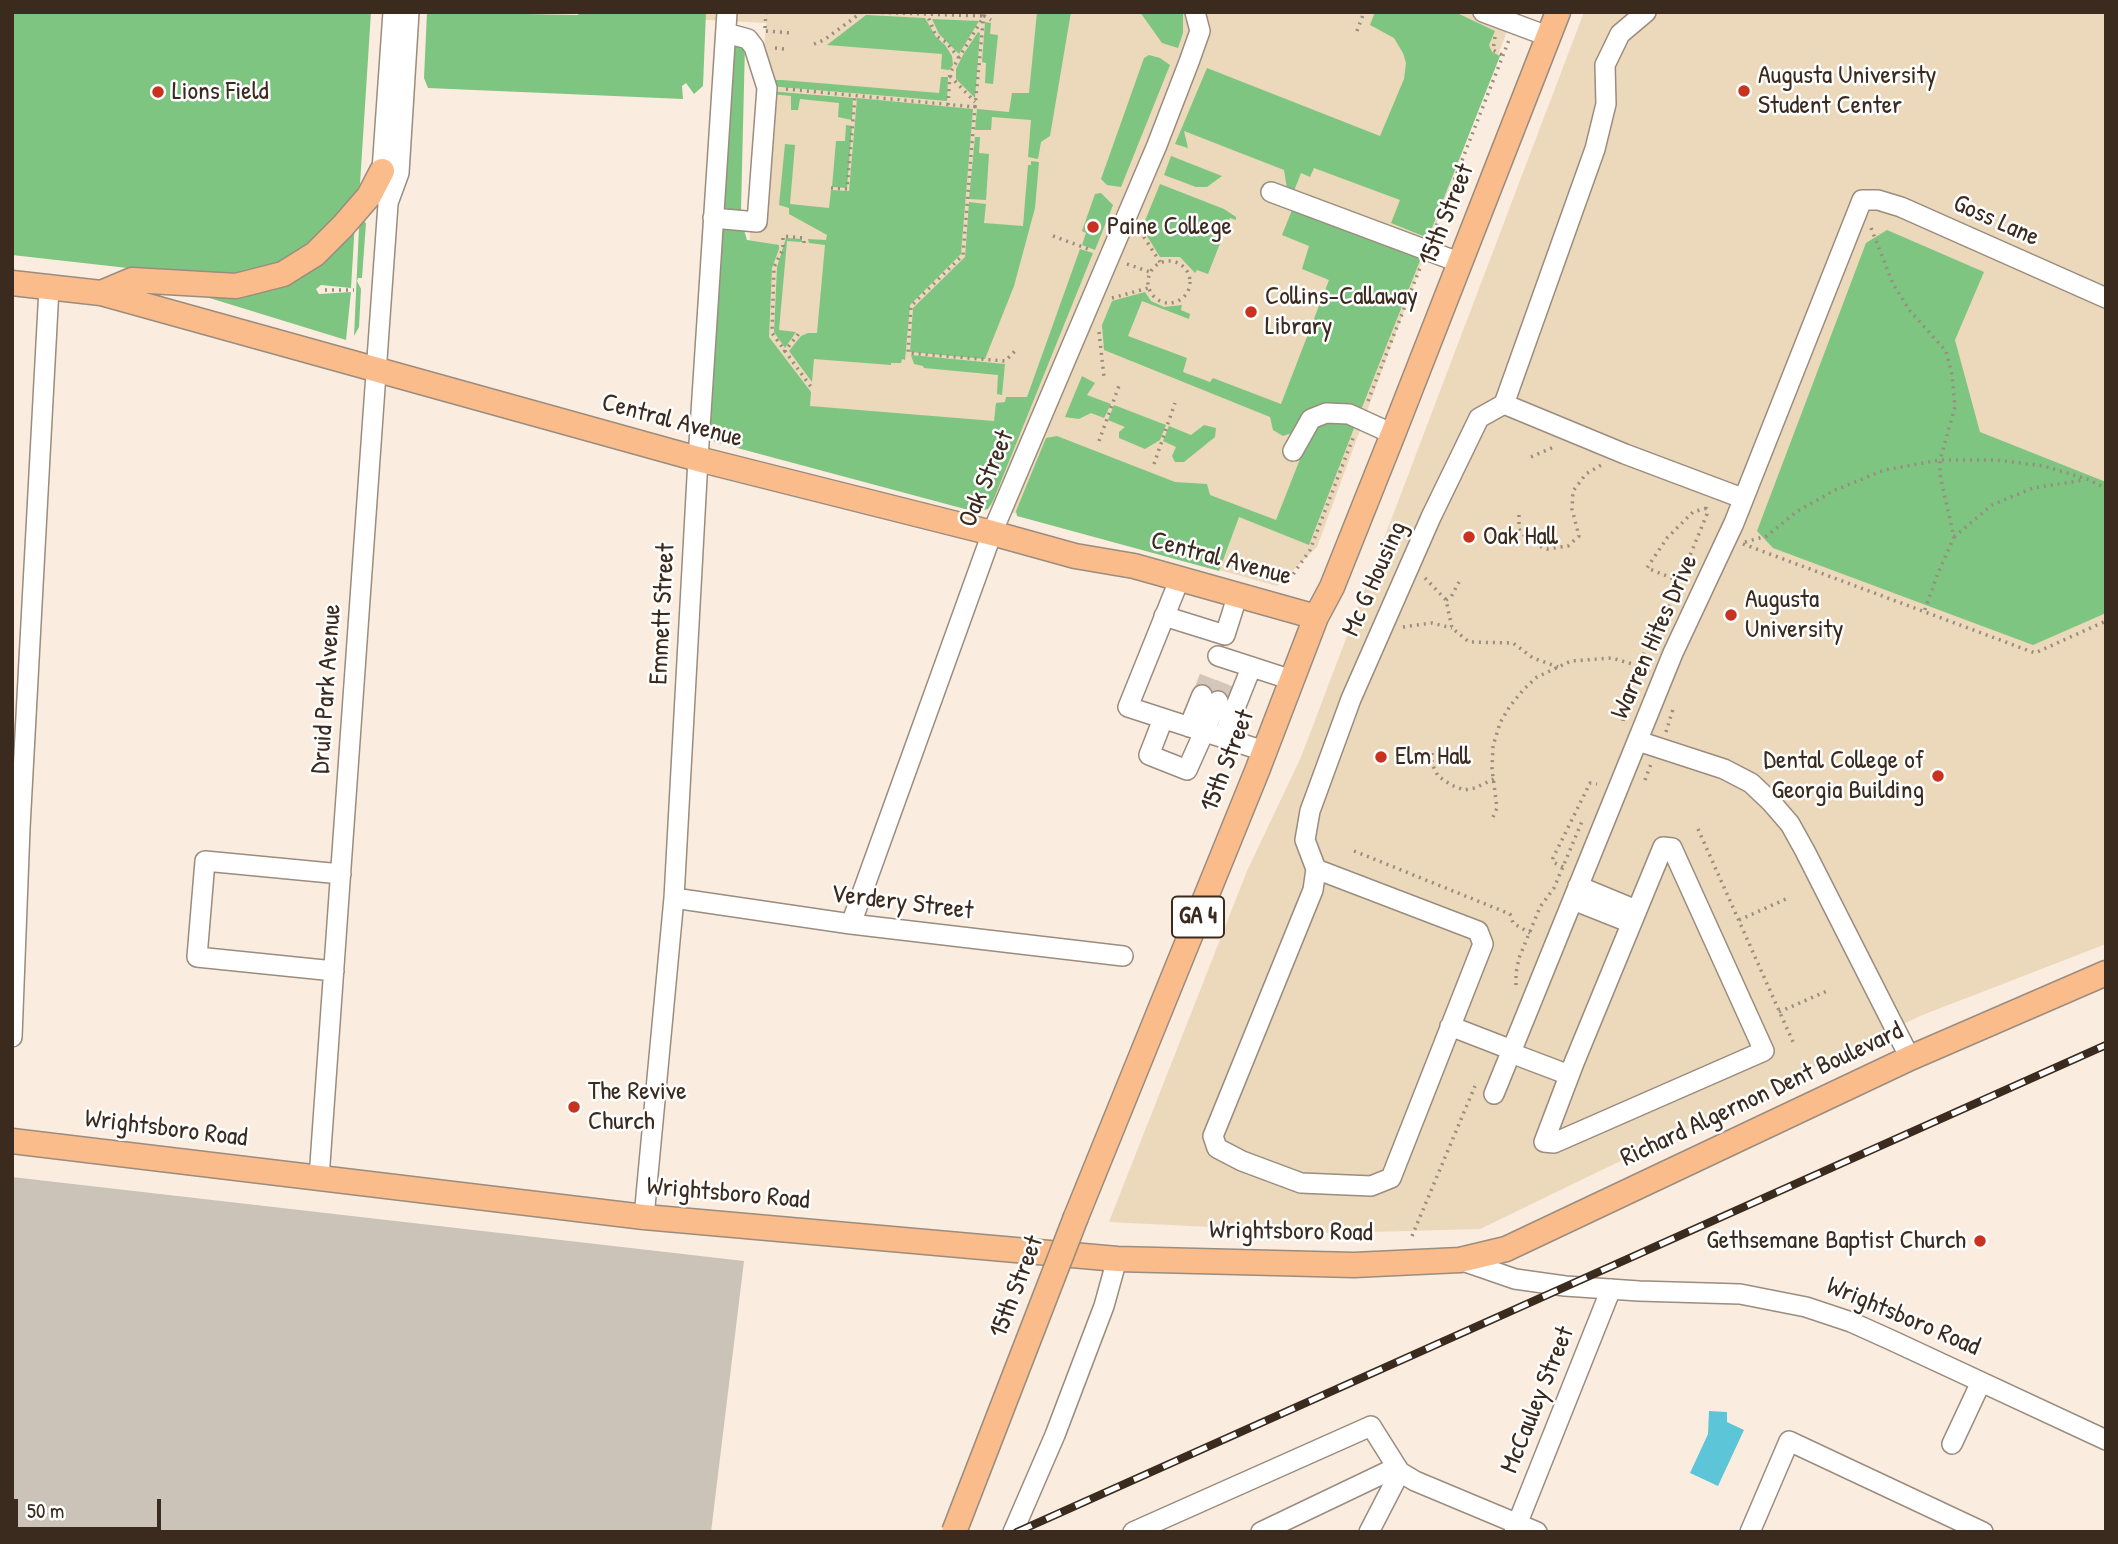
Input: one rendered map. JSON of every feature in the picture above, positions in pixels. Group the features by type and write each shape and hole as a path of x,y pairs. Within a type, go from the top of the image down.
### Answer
{"main road":[{"name":"15th Street","path":"954,1532 1076,1217 1316,617 1332,587 1558,12"},
{"path":"101,293 132,280 236,286 283,274 315,254 343,226 369,196 382,172"},
{"name":"Central Avenue","path":"12,283 101,293 698,459 1074,556 1134,566 1316,617"},
{"name":"Richard Algernon Dent Boulevard","path":"1451,1260 1506,1249 1910,1058 2106,973"},
{"name":"Wrightsboro Road","path":"12,1141 644,1217 1116,1259 1354,1265 1451,1260"}],"street":[{"name":"Druid Park Avenue","path":"319,1178 388,204 382,172 393,12"},
{"name":"Druid Park Avenue","path":"388,204 399,173 409,12"},
{"name":"Emmett Street","path":"644,1217 674,898 698,459 727,12"},
{"name":"Oak Street","path":"851,924 992,533 1157,145 1189,62 1200,31 1195,12"},
{"path":"1483,12 1550,37"},
{"path":"1646,12 1620,34 1605,65 1606,104 1595,149 1504,404 1742,498"},
{"path":"713,218 757,222 767,88 754,47 748,39 726,33"},
{"path":"1271,192 1461,263"},
{"name":"Goss Lane","path":"1864,208 1878,200 1901,208 2106,298"},
{"name":"Warren Hites Drive","path":"1494,1094 1673,653 1713,572 1864,208"},
{"path":"12,1037 16,828 50,288"},
{"name":"Mc G Housing","path":"1316,869 1305,839 1310,811 1351,699 1431,517 1479,418 1504,404"},
{"path":"1293,451 1311,419 1326,413 1349,414 1393,434"},
{"path":"1180,578 1128,708 1264,751"},
{"path":"1223,738 1229,666 1225,635 1238,594"},
{"path":"1164,616 1225,635"},
{"path":"1229,666 1292,680"},
{"path":"1163,719 1150,755 1186,770 1196,730 1210,698"},
{"path":"1638,741 1724,769 1751,783 1790,824 1910,1058"},
{"path":"1663,847 1672,848 1764,1051 1554,1143 1544,1142 1633,917 1663,847"},
{"path":"334,971 197,957 205,862 341,874"},
{"path":"1316,869 1478,931 1483,944 1448,1032 1391,1178 1371,1186 1301,1183 1242,1161 1217,1148 1213,1136 1313,890 1316,869"},
{"path":"1576,893 1633,917"},
{"name":"Verdery Street","path":"674,898 851,924 1123,957"},
{"path":"1448,1032 1572,1069"},
{"path":"1448,1032 1488,1054 1511,1051"},
{"path":"1013,1532 1055,1435 1099,1319 1116,1259"},
{"name":"Wrightsboro Road","path":"1451,1260 1515,1279 1611,1289 1740,1294 1805,1307 1851,1322 2106,1440"},
{"name":"McCauley Street","path":"1516,1528 1611,1289"},
{"path":"1952,1444 1981,1382"},
{"path":"1133,1532 1371,1426 1398,1469 1415,1481 1516,1528 1536,1532"},
{"path":"1750,1532 1789,1441 1983,1532"},
{"path":"1261,1532 1398,1469"},
{"path":"1369,1532 1398,1469"}],"path":[{"path":"814,44 824,40 862,12"},
{"path":"869,12 984,14"},
{"path":"978,12 991,20"},
{"path":"1357,31 1364,12"},
{"path":"927,14 936,36 946,42 959,58"},
{"path":"948,105 950,74 984,14"},
{"path":"908,359 911,306 963,255 984,14"},
{"path":"1271,582 1292,576 1310,550 1515,24"},
{"path":"764,31 791,33"},
{"path":"941,72 950,74 975,104"},
{"path":"767,88 948,105 975,104"},
{"path":"831,188 847,189 855,96"},
{"path":"847,122 853,122"},
{"path":"1864,208 1893,285 1910,311 1946,351 1952,375 1955,407 1940,460 1940,475 1954,537"},
{"path":"1139,229 1160,263"},
{"path":"804,243 804,238 783,236 783,249 774,267 772,333 811,387"},
{"path":"1174,262 1185,270 1188,276 1188,290 1180,300 1167,303 1154,297 1149,288 1150,272 1160,263 1174,262"},
{"path":"1110,299 1149,288"},
{"path":"325,290 354,290"},
{"path":"1098,326 1104,377"},
{"path":"784,352 800,332"},
{"path":"908,353 1005,362 1016,350"},
{"path":"1099,441 1120,383"},
{"path":"1154,464 1175,403"},
{"path":"1531,457 1555,446 1564,447"},
{"path":"1519,515 1519,528 1527,539 1536,545 1558,549 1576,540 1579,536 1572,509 1573,491 1586,474 1608,461 1596,457"},
{"path":"1740,543 1767,536 1796,512 1833,491 1884,470 1940,460 1996,460 2044,466 2106,488"},
{"path":"1924,612 1954,537 1992,505 2033,488 2087,480"},
{"path":"1618,731 1625,702 1639,666 1656,624 1664,619 1707,508 1704,500 1698,496"},
{"path":"1679,581 1647,568 1667,538 1693,512 1707,508"},
{"path":"1740,543 1744,533"},
{"path":"1740,543 2035,653 2106,621"},
{"path":"1423,576 1446,600 1452,628"},
{"path":"1446,600 1451,597 1459,582"},
{"path":"1397,628 1432,623 1452,628 1469,642 1513,643 1533,658 1558,667"},
{"path":"1493,817 1497,808 1493,746 1500,723 1510,706 1537,677 1571,661 1591,658 1612,658 1639,666"},
{"path":"1640,791 1678,698"},
{"path":"1432,753 1432,764 1438,776 1451,785 1464,790 1494,779"},
{"path":"1563,867 1553,862 1553,858 1590,783 1597,784 1598,781"},
{"path":"1514,991 1517,984 1518,958 1540,907 1554,888 1587,808"},
{"path":"1698,829 1793,1042"},
{"path":"1354,851 1510,914 1513,923 1530,933"},
{"path":"1738,920 1786,899"},
{"path":"1779,1012 1828,990"},
{"path":"1412,1236 1488,1054"}],"shaded area":[{"name":"Paine College","path":"553,12 1514,12 1317,547 1277,586 735,432 766,23"},
{"name":"Augusta University","path":"1584,12 2106,12 2106,944 1920,1016 1480,1229 1333,1233 1109,1222 1247,871 1301,757"},
{"path":"12,1177 744,1261 711,1532 12,1532"}],"green space":[{"path":"12,12 371,12 360,184 354,199 321,237 276,265 250,273 199,276 12,255"},
{"path":"427,12 578,15 580,12 706,12 703,86 694,94 686,83 682,86 683,99 428,88 424,78"},
{"path":"1037,12 1071,12 1050,136 1041,142 1038,159 1028,157 1031,120 992,117 991,130 975,130 977,109 1009,112 1012,93 1029,93"},
{"path":"1140,12 1183,12 1183,33 1178,48 1162,43"},
{"path":"1375,12 1455,12 1495,31 1489,45 1492,52 1500,56 1428,238 1391,223 1400,200 1314,168 1310,177 1301,173 1294,191 1287,189 1284,170 1184,131 1188,148 1175,144 1207,68 1380,136 1404,79 1406,63 1394,38 1370,25"},
{"path":"866,15 925,18 952,56 953,65 949,70 941,69 942,54 827,45"},
{"path":"932,19 979,21 959,54 939,34"},
{"path":"985,22 991,23 990,34 998,35 993,84 985,83 986,63 982,62"},
{"path":"978,32 975,98 956,79 956,69"},
{"path":"732,40 745,44 741,210 736,213 724,209"},
{"path":"1149,55 1170,65 1121,187 1107,185 1101,179 1144,58"},
{"path":"941,77 948,77 947,101 768,86 769,80 782,80 939,93"},
{"path":"768,91 853,98 852,120 838,117 839,103 800,99 798,110 791,110 791,96 771,94"},
{"path":"857,98 973,109 961,254 910,305 905,360 891,365 814,359 812,382 789,351 801,336 817,333 825,245 809,243 808,239 826,240 827,235 789,214 789,208 779,205 785,144 795,145 790,204 829,208 831,190 849,191"},
{"path":"846,125 852,126 847,188 832,187 836,141 845,141"},
{"path":"975,137 980,137 979,153 989,154 986,200 969,199"},
{"path":"1171,156 1222,176 1207,187 1196,187 1164,175"},
{"path":"1031,161 1039,162 1035,208 1014,286 985,359 910,352 913,308 965,257 969,202 986,204 984,223 1023,226 1028,165 1031,165"},
{"path":"1160,184 1224,209 1236,217 1236,220 1230,218 1208,274 1197,270 1195,273 1180,257 1160,257 1142,228"},
{"path":"1101,193 1113,205 1095,250 1082,245 1086,233 1082,231 1095,194"},
{"path":"1294,205 1423,253 1361,410 1283,436 1273,430 1270,417 1104,350 1102,325 1112,301 1145,292 1151,301 1164,307 1182,305 1181,310 1190,314 1189,319 1142,301 1128,336 1187,358 1183,372 1210,382 1213,378 1281,404 1329,280 1302,269 1309,246 1282,235"},
{"path":"362,220 366,223 362,278 357,281 361,289 359,327 354,336 359,228"},
{"path":"355,222 351,288 321,285 316,289 319,294 351,292 346,340 203,296 241,291"},
{"path":"722,224 743,226 747,240 779,245 772,268 769,337 811,392 810,406 994,421 996,403 1005,402 1006,397 1027,397 1080,249 1093,253 988,509 976,512 715,442 710,438"},
{"path":"1887,230 1984,272 1955,340 1980,432 2106,482 2106,613 2033,645 1773,548 1757,531 1866,243"},
{"path":"786,238 802,239 802,242 787,241 779,330 796,332 785,348 774,332 777,267"},
{"path":"911,355 1005,364 1002,395 997,394 998,375 924,368 914,364"},
{"path":"1082,376 1095,383 1087,395 1111,404 1104,418 1091,413 1079,419 1065,417"},
{"path":"1114,405 1166,425 1160,440 1145,449 1119,438 1119,432 1125,427 1108,420"},
{"path":"1322,420 1356,423 1309,545 1239,517 1219,571 1017,516 1016,511 1046,438 1057,436 1175,482 1207,484 1210,495 1276,520 1313,426"},
{"path":"1204,425 1216,428 1215,437 1184,462 1175,462 1172,456 1176,447 1163,441 1169,426 1191,435"}],"water":[{"path":"1709,1411 1727,1412 1727,1422 1744,1430 1718,1486 1690,1473 1708,1434"}],"tunnel":[{"path":"1202,695 1212,669"},
{"path":"1218,701 1228,676"}],"railway":[{"path":"1017,1532 2106,1045"}],"place":[{"name":"Augusta University Student Center","path":"1744,91"},
{"name":"Lions Field","path":"158,92"},
{"name":"Paine College","path":"1093,227"},
{"name":"Collins-Callaway Library","path":"1251,312"},
{"name":"Oak Hall","path":"1469,537"},
{"name":"Augusta University","path":"1731,615"},
{"name":"Elm Hall","path":"1381,757"},
{"name":"Dental College of Georgia Building","path":"1938,776"},
{"name":"The Revive Church","path":"574,1107"},
{"name":"Gethsemane Baptist Church","path":"1980,1241"}]}
